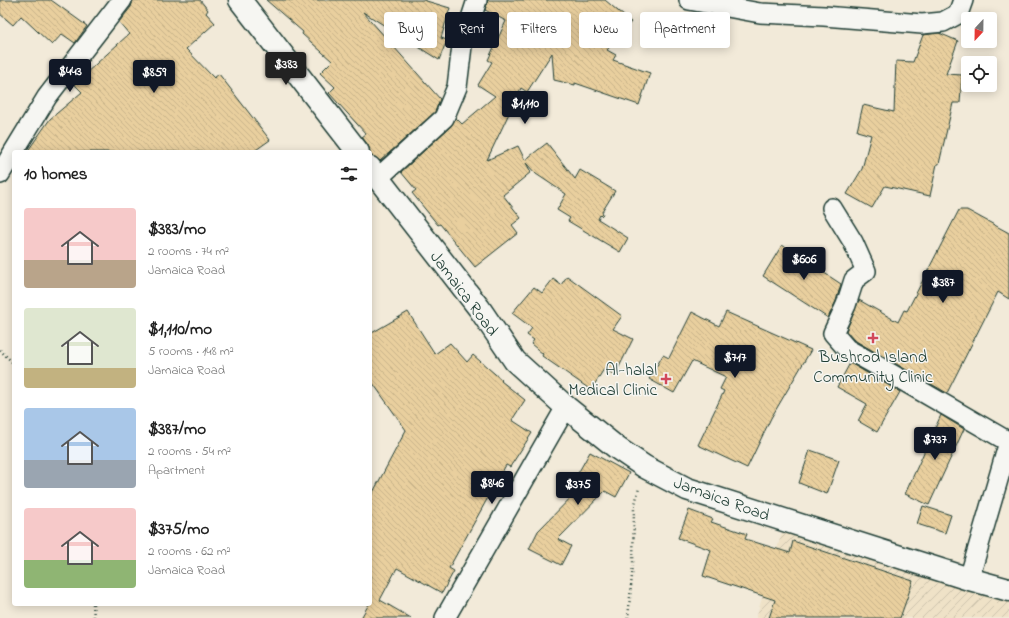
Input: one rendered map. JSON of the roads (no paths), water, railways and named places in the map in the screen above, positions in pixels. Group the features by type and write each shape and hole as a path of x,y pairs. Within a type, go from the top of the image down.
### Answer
{"street":[{"path":"14,150 47,96 122,0"},
{"path":"240,0 356,150"},
{"path":"374,173 444,118 457,87 462,46 477,0"},
{"path":"689,0 760,13 824,16 922,24 943,22 958,14 963,0"},
{"path":"0,174 12,154"},
{"name":"Jamaica Road","path":"374,173 479,308 515,360 566,407 617,448 645,467 687,489 969,579 1009,590"},
{"path":"832,208 853,242 866,271 854,280 846,305 833,333 847,350 876,365 1009,442 969,579"},
{"path":"445,618 566,407"}],"place":[{"name":"Bushrod Island Community Clinic","path":"873,338"},
{"name":"Al-halal Medical Clinic","path":"666,379"}]}
